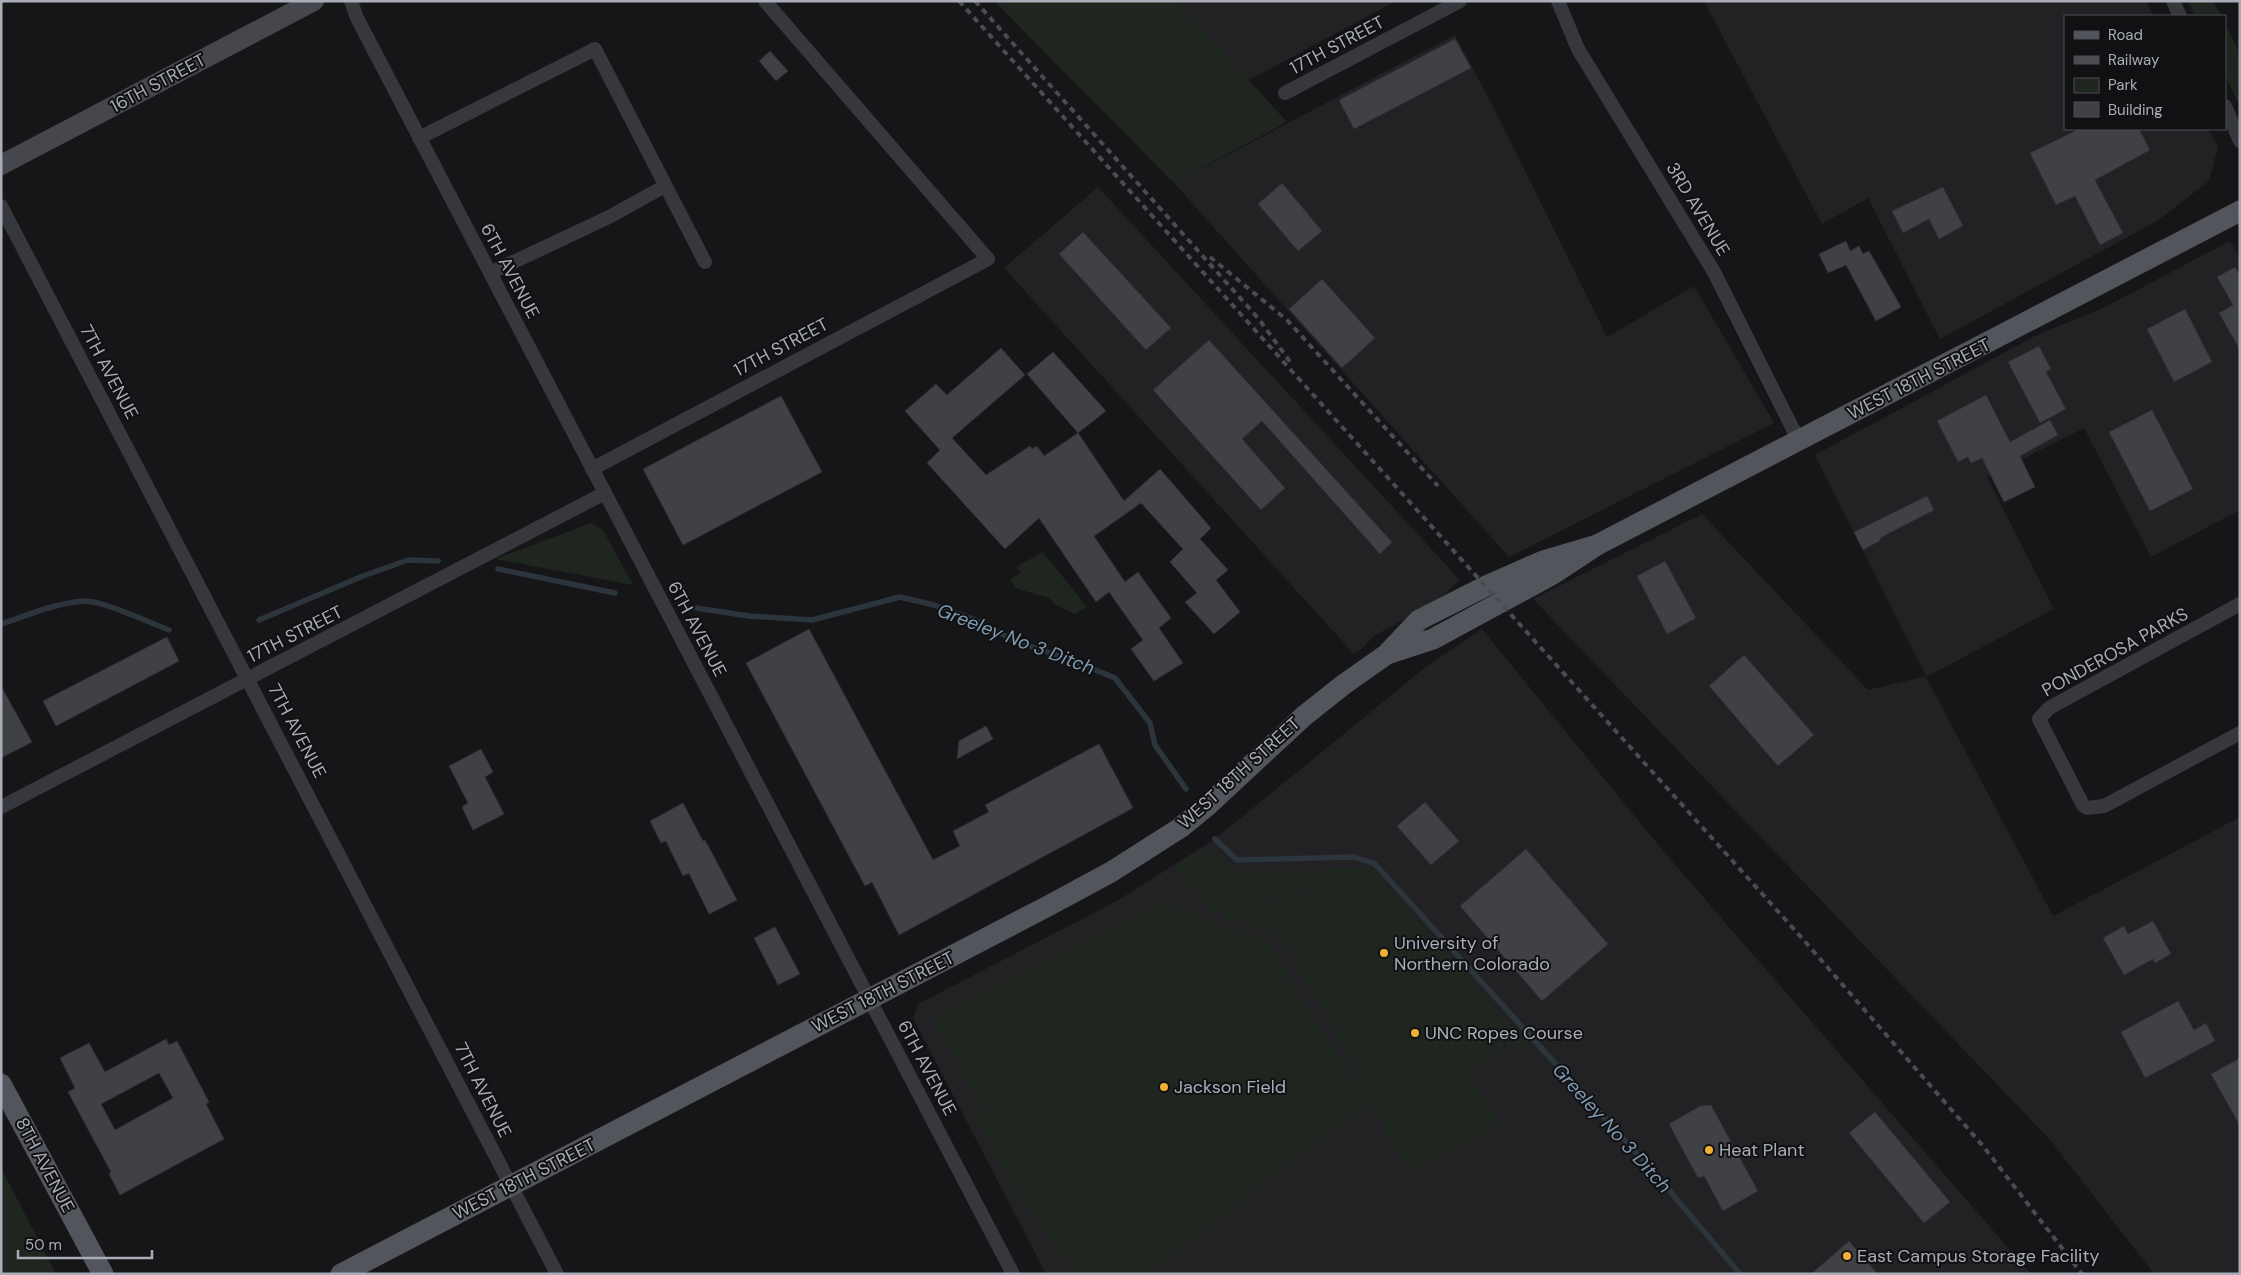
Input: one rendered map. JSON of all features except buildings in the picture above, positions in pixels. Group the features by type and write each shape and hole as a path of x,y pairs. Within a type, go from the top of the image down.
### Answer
{"main road":[{"name":"16TH STREET","path":"1,165 314,1"},
{"name":"WEST 18TH STREET","path":"341,1274 1111,872 1180,828 1207,806 1304,716 1342,685 1387,654 1419,620 1486,586 1543,561 1597,545 2240,211"},
{"name":"8TH AVENUE","path":"1,1084 103,1274"}],"street":[{"name":"6TH AVENUE","path":"351,1 357,18 419,138 1013,1274"},
{"name":"17TH STREET","path":"592,469 988,259 765,1"},
{"name":"17TH STREET","path":"1285,93 1460,1"},
{"name":"3RD AVENUE","path":"1558,1 1578,49 1714,272 1799,441"},
{"path":"2173,1 2180,15"},
{"path":"419,138 594,49 705,262"},
{"path":"2226,108 2240,141"},
{"path":"490,273 609,217 665,186"},
{"name":"7TH AVENUE","path":"1,206 558,1274"},
{"name":"17TH STREET","path":"1,808 605,493"},
{"name":"PONDEROSA PARKS","path":"2240,604 2049,708 2039,718 2083,805 2087,808 2104,806 2240,733"}],"shaded area":[{"path":"1177,1 1396,1 1249,80"},
{"path":"1704,1 2146,1 2153,15 2064,15 2064,130 2209,130 2218,147 2209,181 2157,221 1940,339 1868,198 1822,224"},
{"path":"1455,35 1495,110 1607,337 1694,286 1774,423 1509,557 1174,183"},
{"path":"1098,187 1460,580 1439,600 1374,636 1362,649 1353,653 1004,268"},
{"path":"2230,241 2240,258 2240,510 2151,557 2084,428 1987,477 2054,609 1926,677 2053,916 2240,817 2240,1274 2154,1274 2051,1141 1533,599 1702,514 1868,690 1926,676 1815,455 2035,336 2105,307"},
{"name":"University of Northern Colorado","path":"1482,629 1664,852 2031,1274 1046,1274 913,1018 918,1004 1115,902 1215,839 1427,666"}],"green space":[{"path":"994,1 1177,1 1287,122 1174,183"},
{"path":"2188,1 2213,1 2220,15 2195,15"},
{"path":"2226,26 2240,54 2240,106 2226,78"},
{"path":"591,523 603,530 633,585 495,559"},
{"path":"1043,552 1087,607 1075,614 1056,605 1049,598 1015,588 1010,579 1021,573 1016,567"},
{"name":"UNC Ropes Course","path":"1205,847 1239,872 1371,868 1530,1048 1509,1046 1404,929 1506,1046 1469,1070 1501,1126 1407,1173 1329,1020 1286,949 1265,928 1226,919 1222,913 1243,906 1352,885 1318,889 1243,904 1212,913 1174,868"},
{"name":"Jackson Field","path":"1160,903 1266,940 1369,1104 1146,1274 1077,1274 1016,1193 977,1119 983,1111 932,1017"},
{"path":"1,1168 56,1274 1,1274"}],"waterway":[{"name":"Greeley No 3 Ditch","path":"259,620 363,576 408,560 438,561"},
{"name":"Greeley No 3 Ditch","path":"498,569 615,593"},
{"name":"Greeley No 3 Ditch","path":"696,608 749,616 812,620 900,597 934,605 973,619 1015,641 1071,660 1115,678 1150,723 1155,745 1186,789"},
{"name":"Greeley No 3 Ditch","path":"1,624 53,607 84,601 114,608 169,630"},
{"name":"Greeley No 3 Ditch","path":"1215,839 1237,860 1354,857 1375,864 1657,1176 1740,1274"}],"railway":[{"path":"959,1 1801,937 1983,1146 2082,1274"},
{"path":"975,1 1258,318 1291,363"},
{"path":"1210,257 1287,320 1438,486"}],"place":[{"name":"University of Northern Colorado","path":"1384,953"},
{"name":"UNC Ropes Course","path":"1415,1033"},
{"name":"Jackson Field","path":"1164,1087"},
{"name":"Heat Plant","path":"1709,1150"},
{"name":"East Campus Storage Facility","path":"1847,1256"}]}
